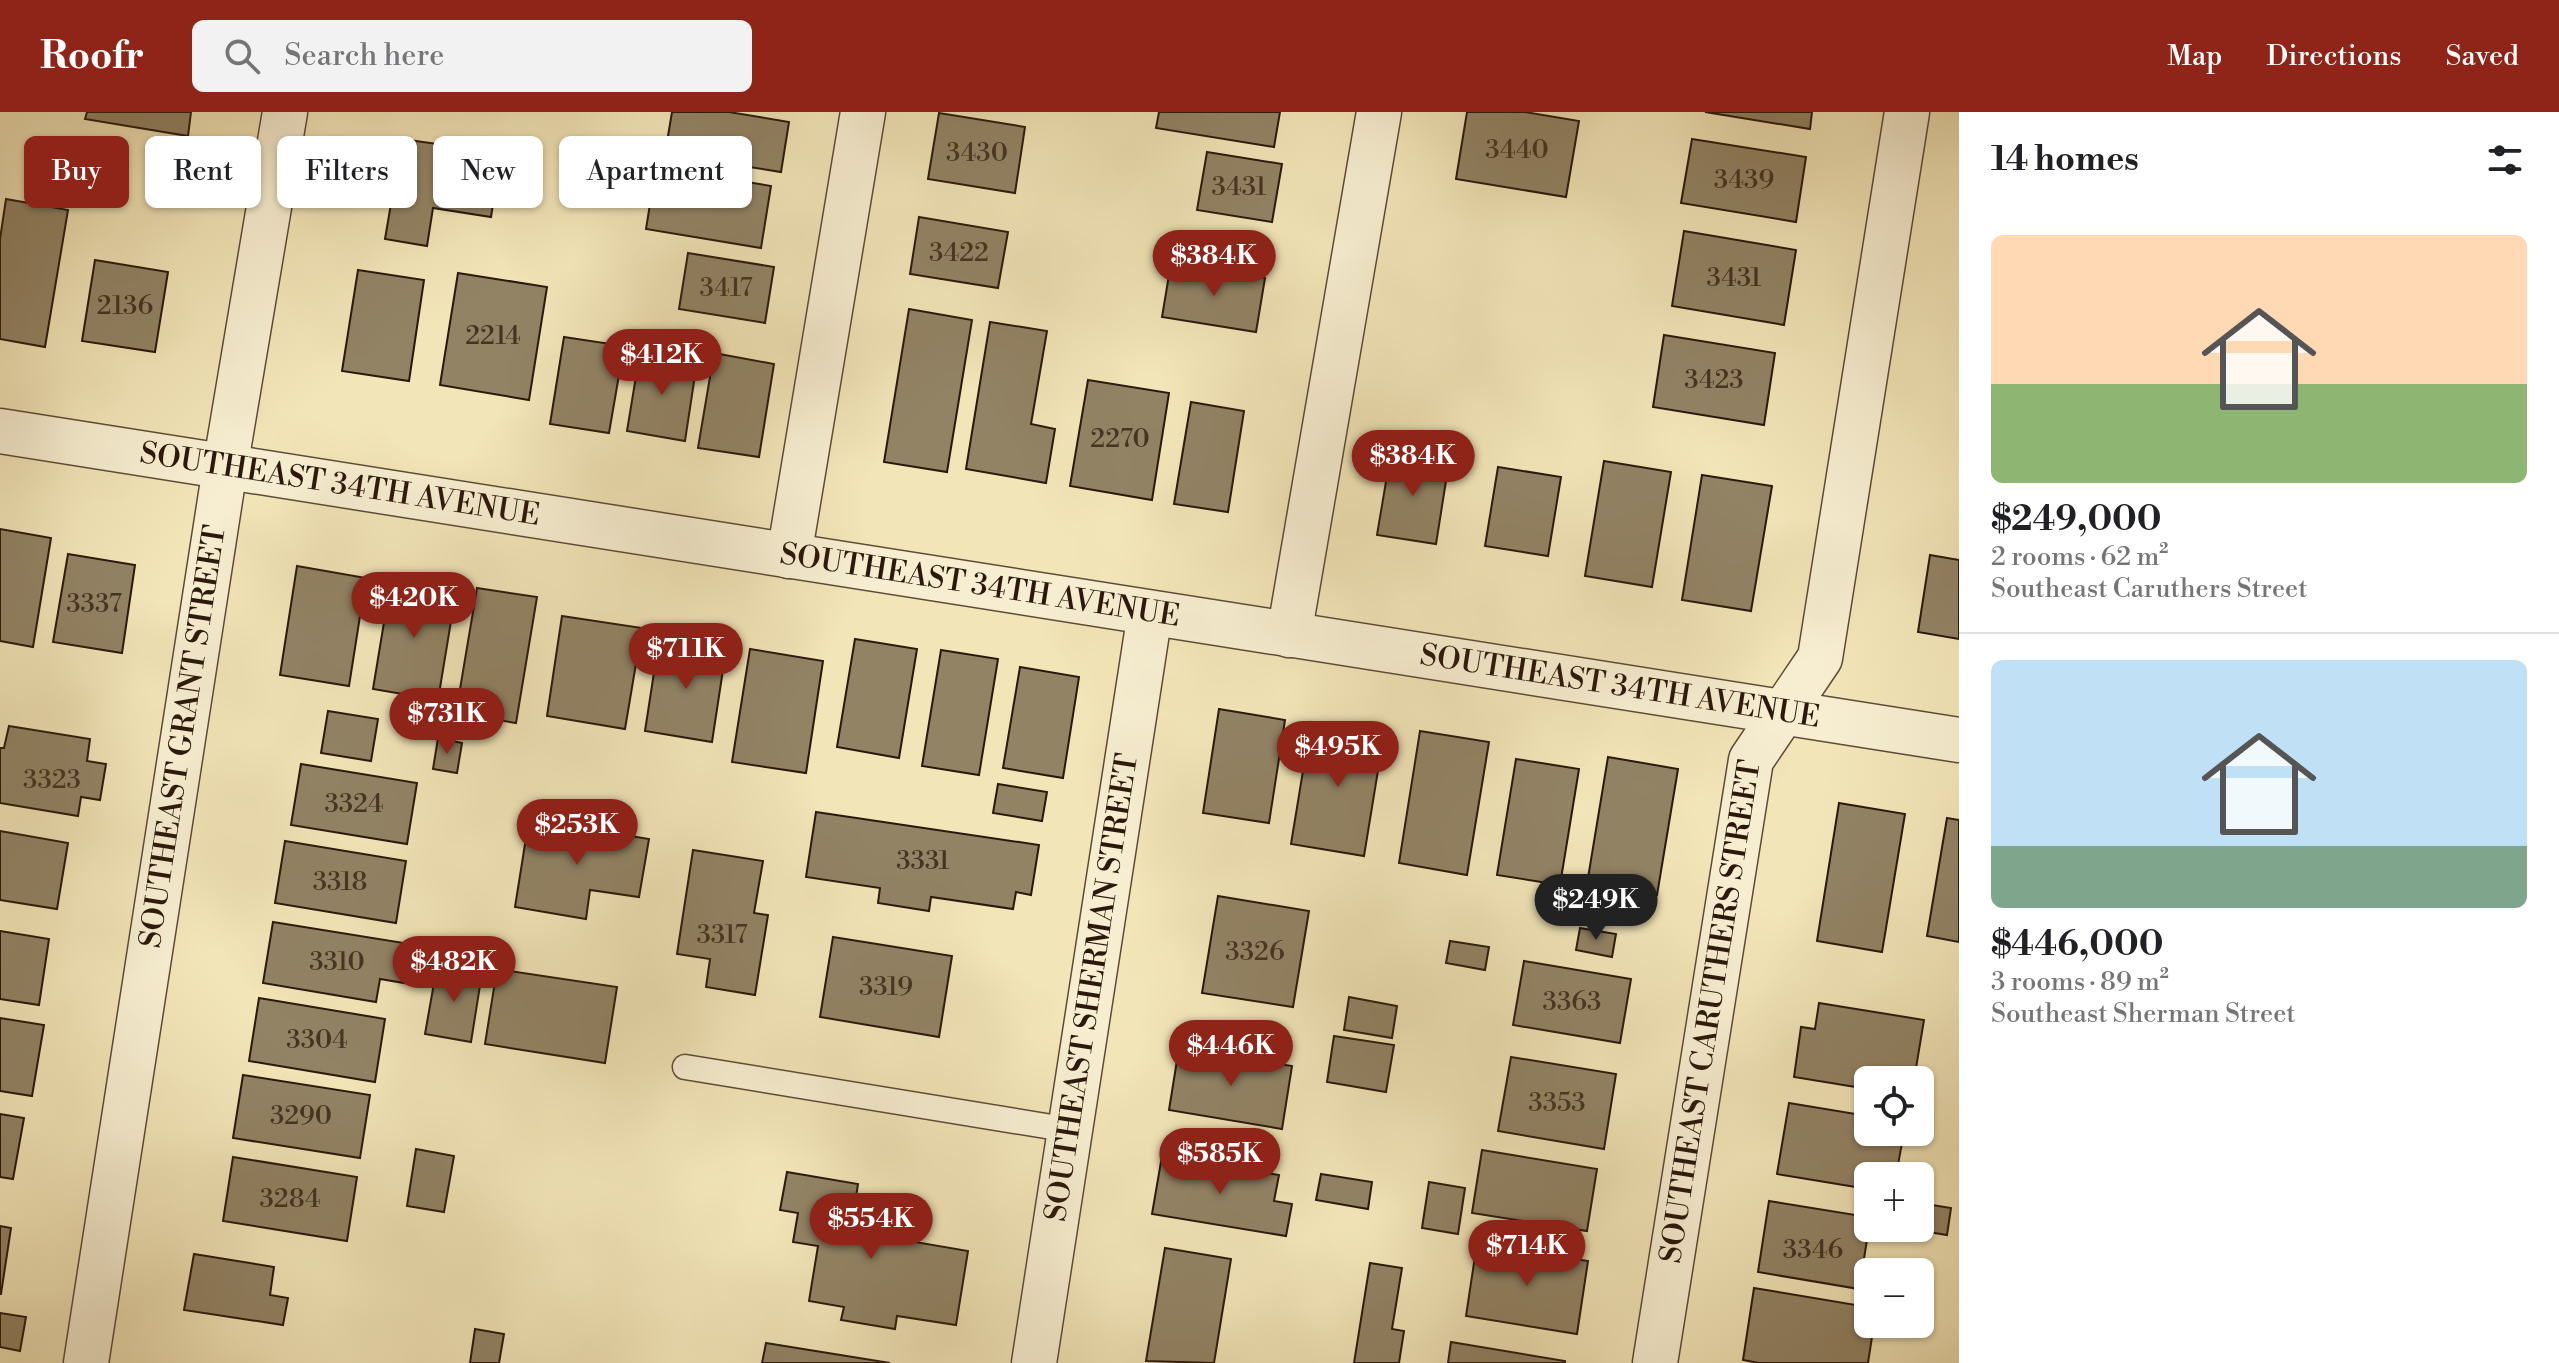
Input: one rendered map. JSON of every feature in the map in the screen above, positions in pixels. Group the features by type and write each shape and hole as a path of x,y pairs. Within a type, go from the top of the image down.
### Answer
{"street":[{"name":"SOUTHEAST GRANT STREET","path":"86,1363 225,468 285,112"},
{"path":"789,556 863,112"},
{"path":"1289,635 1379,112"},
{"name":"SOUTHEAST CARUTHERS STREET","path":"1655,1363 1751,760 1820,658 1907,112"},
{"name":"SOUTHEAST 34TH AVENUE","path":"0,431 1959,740"},
{"name":"SOUTHEAST SHERMAN STREET","path":"1034,1363 1150,613"}],"lane":[{"path":"685,1067 1070,1130"}],"building":[{"path":"87,112 191,112 188,136 85,119"},
{"path":"672,112 729,112 789,122 781,172 752,168 752,136 668,136"},
{"path":"1159,112 1280,112 1274,147 1156,128"},
{"path":"1467,112 1525,112 1579,121 1566,197 1456,179"},
{"path":"1705,112 1812,112 1810,129"},
{"path":"939,113 1025,127 1015,193 928,179"},
{"path":"1692,139 1806,157 1796,222 1681,203"},
{"path":"417,141 433,143 433,208 427,246 385,239 390,208 417,208"},
{"path":"1207,152 1282,164 1272,222 1197,210"},
{"path":"752,183 771,186 761,248 646,229 649,208 752,208"},
{"path":"6,199 24,202 24,208 68,210 45,347 0,339 0,239"},
{"path":"433,208 492,208 491,217"},
{"path":"919,217 1008,232 998,288 910,274"},
{"path":"1684,231 1796,250 1784,325 1672,306"},
{"path":"688,253 774,267 765,323 679,309"},
{"path":"95,260 168,272 155,352 82,341"},
{"path":"1171,263 1265,278 1256,332 1162,317"},
{"path":"358,270 424,280 409,381 342,371"},
{"path":"458,273 547,287 529,400 440,385"},
{"path":"909,309 972,320 947,472 884,462"},
{"path":"990,322 1047,331 1031,424 1055,429 1046,483 966,469"},
{"path":"1664,335 1775,353 1764,425 1653,407"},
{"path":"564,337 624,346 609,433 550,424"},
{"path":"640,352 697,362 685,441 627,431"},
{"path":"714,353 774,364 759,457 698,448"},
{"path":"1088,380 1169,393 1152,500 1070,486"},
{"path":"1191,402 1244,411 1228,512 1174,504"},
{"path":"1391,452 1449,462 1436,544 1377,535"},
{"path":"1604,461 1671,472 1652,587 1585,576"},
{"path":"1498,467 1561,477 1548,556 1485,546"},
{"path":"1702,475 1772,486 1751,611 1682,600"},
{"path":"0,529 51,538 33,647 0,641"},
{"path":"68,554 135,565 122,653 53,642"},
{"path":"1930,555 1959,560 1959,639 1918,632"},
{"path":"297,566 366,578 349,686 280,675"},
{"path":"391,580 456,591 438,700 373,689"},
{"path":"477,588 537,597 516,723 456,713"},
{"path":"562,616 642,628 625,729 547,716"},
{"path":"855,639 917,649 899,758 837,747"},
{"path":"659,640 726,650 712,742 645,731"},
{"path":"750,649 823,661 806,773 732,762"},
{"path":"941,650 998,659 979,775 922,766"},
{"path":"1020,667 1079,677 1063,778 1003,768"},
{"path":"1219,709 1285,720 1269,823 1203,813"},
{"path":"328,711 378,719 371,761 321,753"},
{"path":"1311,722 1384,734 1364,856 1291,844"},
{"path":"9,726 90,739 87,761 106,764 100,800 81,797 78,816 0,803 0,748 4,748"},
{"path":"1420,731 1489,742 1467,875 1399,863"},
{"path":"438,738 462,743 457,773 433,769"},
{"path":"1608,757 1678,769 1657,895 1587,884"},
{"path":"1516,759 1579,769 1560,885 1497,875"},
{"path":"301,764 417,783 407,844 291,825"},
{"path":"998,784 1047,792 1042,821 993,813"},
{"path":"1839,803 1905,814 1882,952 1817,941"},
{"path":"816,812 1039,845 1031,895 1016,892 1013,909 931,897 929,911 878,903 880,888 806,877"},
{"path":"1947,818 1959,820 1959,942 1927,936"},
{"path":"529,819 649,839 639,897 590,890 586,919 515,907"},
{"path":"0,831 68,843 57,909 0,900"},
{"path":"285,841 406,861 396,923 275,903"},
{"path":"693,850 763,861 754,913 768,915 755,995 706,987 710,959 677,954"},
{"path":"1218,896 1309,911 1293,1007 1202,993"},
{"path":"273,922 410,944 404,983 380,979 376,1002 263,983"},
{"path":"1580,928 1616,934 1612,957 1576,950"},
{"path":"0,931 49,939 39,1005 0,999"},
{"path":"833,937 952,956 939,1037 820,1017"},
{"path":"1450,941 1489,947 1485,970 1446,963"},
{"path":"1524,961 1631,979 1620,1043 1513,1025"},
{"path":"437,966 482,973 471,1042 425,1034"},
{"path":"497,969 617,987 605,1063 485,1044"},
{"path":"1349,997 1397,1006 1392,1038 1344,1030"},
{"path":"259,998 385,1019 375,1082 249,1061"},
{"path":"1819,1003 1924,1020 1916,1066 1854,1066 1854,1087 1794,1077 1801,1027 1815,1029"},
{"path":"0,1018 44,1025 32,1096 0,1091"},
{"path":"1334,1036 1394,1045 1386,1092 1327,1082"},
{"path":"1179,1048 1292,1066 1282,1129 1169,1110"},
{"path":"1511,1057 1616,1074 1604,1149 1498,1131"},
{"path":"243,1075 370,1095 360,1158 233,1138"},
{"path":"1789,1103 1854,1114 1854,1146 1901,1146 1899,1162 1854,1162 1854,1187 1777,1174"},
{"path":"0,1114 24,1118 13,1179 0,1177"},
{"path":"416,1149 454,1156 444,1212 407,1206"},
{"path":"1482,1150 1597,1169 1587,1231 1472,1213"},
{"path":"1162,1156 1279,1175 1274,1201 1292,1204 1286,1236 1152,1214"},
{"path":"233,1157 357,1177 347,1241 223,1221"},
{"path":"787,1172 858,1184 851,1231 968,1251 956,1325 897,1316 895,1329 841,1320 844,1307 809,1301 818,1246 793,1242 798,1213 780,1210"},
{"path":"1321,1174 1372,1182 1368,1209 1316,1200"},
{"path":"1429,1182 1465,1188 1458,1234 1422,1228"},
{"path":"1769,1201 1854,1215 1854,1242 1867,1242 1864,1258 1854,1258 1854,1288 1758,1272"},
{"path":"1934,1205 1951,1208 1947,1235 1934,1233"},
{"path":"0,1226 11,1228 1,1294 0,1294"},
{"path":"1477,1243 1588,1261 1577,1334 1466,1316"},
{"path":"1165,1248 1231,1259 1214,1363 1146,1361"},
{"path":"194,1254 274,1267 270,1295 288,1298 283,1325 184,1310"},
{"path":"1370,1263 1402,1268 1392,1329 1404,1331 1399,1363 1354,1363"},
{"path":"1754,1288 1854,1305 1854,1338 1872,1338 1868,1363 1759,1363 1743,1360"},
{"path":"0,1313 26,1317 20,1351 0,1347"},
{"path":"475,1329 504,1334 499,1363 470,1363"},
{"path":"1451,1342 1565,1361 1565,1363 1448,1363"},
{"path":"766,1343 890,1363 762,1363"}]}
